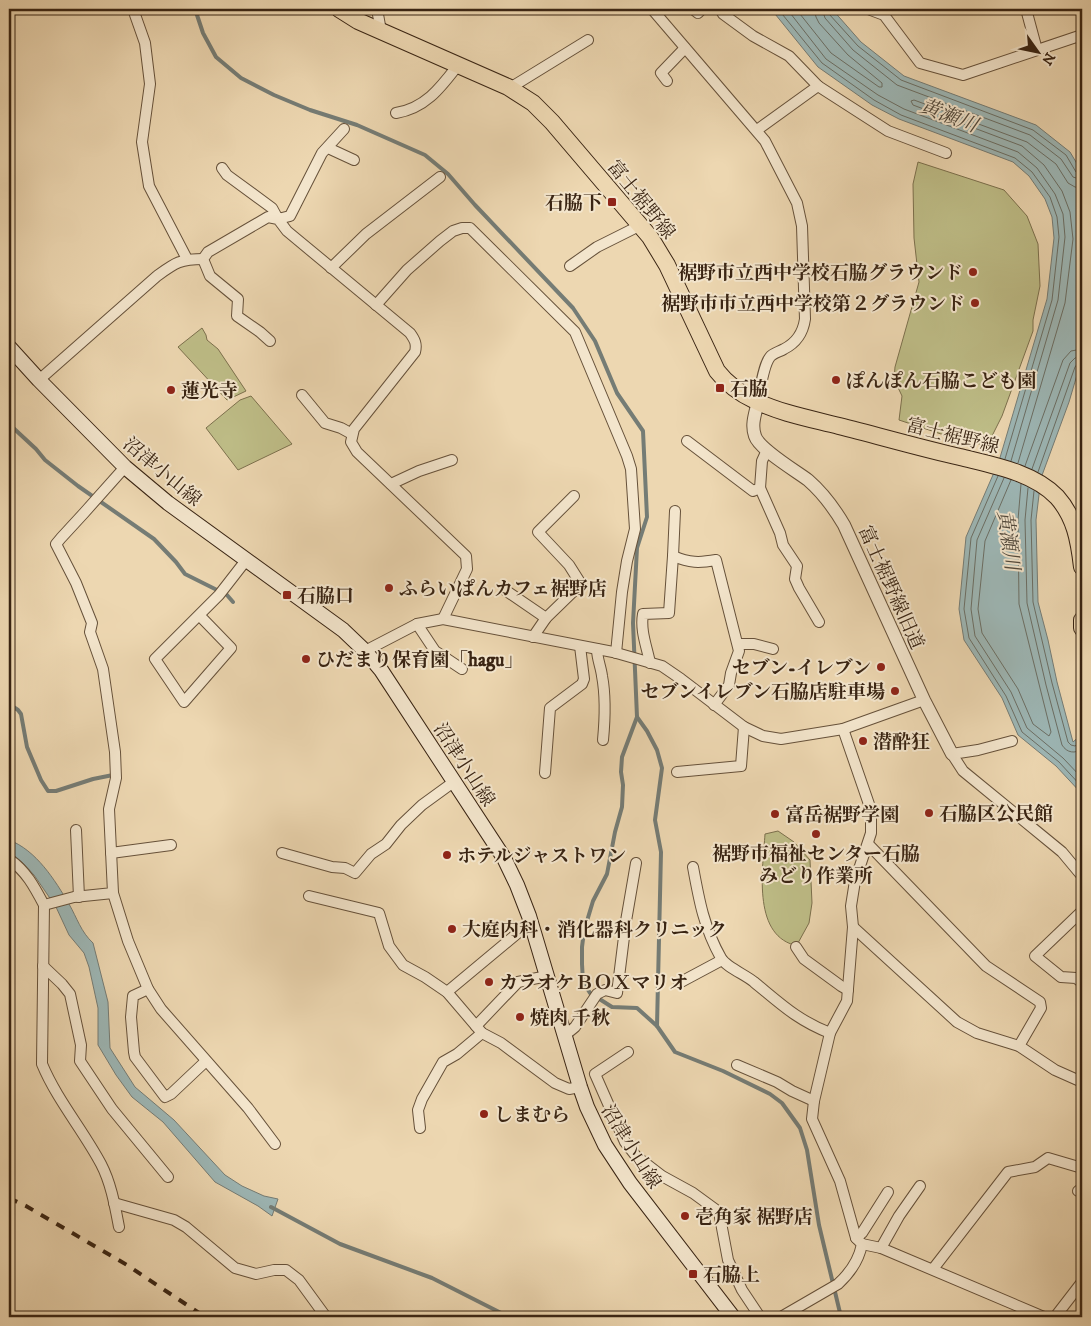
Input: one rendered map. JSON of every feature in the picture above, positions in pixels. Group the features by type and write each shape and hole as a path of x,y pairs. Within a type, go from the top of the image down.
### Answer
{"main road":[{"name":"富士裾野線","path":"339,9 358,21 510,88 533,104 552,122 650,237 667,265 717,371 724,380 742,394 758,402 803,417 985,463 1020,474 1041,484 1056,497 1072,518 1079,543 1082,567"},
{"name":"沼津小山線","path":"9,347 125,467 168,503 342,630 365,651 381,670 504,858 517,885 531,922 580,1087 595,1125 618,1165 733,1317"},
{"path":"1082,620 1082,628"}],"street":[{"path":"133,9 145,43 150,84 142,142 149,186 187,259"},
{"path":"377,9 382,31"},
{"path":"652,9 757,130 765,141 797,203 802,226 805,319 800,335 790,346 771,356 767,362 758,402"},
{"path":"693,9 698,13 702,9"},
{"path":"720,9 723,14 753,36 789,56 818,86 888,131 946,153"},
{"path":"868,9 884,15 920,63 963,76 1082,35"},
{"path":"1026,9 1037,50"},
{"path":"510,88 588,40"},
{"path":"667,81 660,74 685,48"},
{"path":"396,112 417,107 430,97 458,65"},
{"path":"757,130 818,86"},
{"path":"203,259 208,252 268,217 278,219 290,216 322,153 344,129"},
{"path":"328,148 354,160"},
{"path":"222,168 227,175 272,208 287,231 415,339 415,352 354,429 351,442 357,452 466,556 467,569 443,619"},
{"path":"331,268 366,234 440,177"},
{"path":"570,266 597,247 640,225"},
{"path":"376,305 407,270 440,241 453,231 470,228 575,332 615,425 631,469 635,529 624,576 616,653"},
{"path":"39,380 157,276 175,263 187,259 203,259"},
{"path":"203,259 210,276 238,299 237,316 270,341"},
{"path":"302,395 326,423 352,434"},
{"name":"富士裾野線旧道","path":"758,402 752,426 755,439 808,481 835,510 844,525 924,700 952,754"},
{"path":"687,441 753,490 760,488"},
{"path":"767,450 762,461 760,488 780,533 783,545 797,566 796,579 798,588 819,622"},
{"path":"391,484 418,471 452,460"},
{"path":"125,467 56,544 76,583 92,623 90,632 103,669 115,752 116,778 109,809 113,892 128,941 148,988 161,1009 248,1108 275,1144"},
{"path":"533,637 546,618 581,584 569,565 538,532 574,496"},
{"path":"647,662 643,614 669,613 674,556 675,512"},
{"path":"674,556 700,563 716,560 739,651 729,685 714,705"},
{"path":"200,616 231,648 184,702 155,659 200,616 230,583 247,559"},
{"path":"505,590 546,618"},
{"path":"365,651 417,624 443,619 616,653 662,666 682,679 744,727 763,736 781,739 843,729 924,700"},
{"path":"417,624 435,651 462,669"},
{"path":"738,644 754,644 773,649"},
{"path":"545,773 550,708 582,684 584,678 580,646"},
{"path":"597,649 597,658 602,676 605,715 603,740"},
{"path":"677,772 741,766 744,727"},
{"path":"781,1317 838,1284 846,1277 860,1253 859,1241 840,1181 812,1119 814,1101 830,1033 846,1001 853,926 851,906 855,881 871,833 871,810 843,729"},
{"path":"1012,741 978,750 952,754 963,771 1062,852 1082,876"},
{"path":"282,853 332,867 345,868 355,873 371,854 386,844 401,825 422,805 455,781"},
{"path":"76,830 77,897"},
{"path":"868,844 986,966 1040,1002 1041,1008 1019,1046"},
{"path":"111,852 171,845"},
{"path":"9,858 32,881 44,905 42,1064 51,1086 76,1122 102,1166 114,1203 119,1227"},
{"path":"564,1036 575,1027 594,998 605,990 617,993 626,921 636,863"},
{"path":"693,867 702,915 722,960 754,982 776,1002 810,1025 830,1033"},
{"path":"44,905 77,897 113,892"},
{"path":"309,896 379,913 389,946 403,965 447,992 479,1029 555,1083 568,1089 580,1087"},
{"path":"1082,911 1035,956 1061,977 1076,978 1082,983"},
{"path":"447,992 531,922"},
{"path":"853,926 957,1022 977,1033 1019,1046 1055,1070 1082,1082"},
{"path":"796,947 804,959 848,990"},
{"path":"679,983 722,960"},
{"path":"43,966 70,994 81,1045 80,1061 112,1109 168,1177"},
{"path":"420,1128 418,1110 422,1098 443,1062 457,1054 518,982 547,976"},
{"path":"148,988 133,996 131,1017 134,1052 135,1057 165,1097 171,1094 206,1061"},
{"path":"628,1052 595,1074 625,1142 636,1156 662,1176 693,1193 719,1212 728,1260 742,1290 760,1317"},
{"path":"737,1065 777,1082 792,1092 814,1101"},
{"path":"933,1269 1008,1172 1035,1167 1048,1158 1082,1168"},
{"path":"881,1248 899,1216 920,1186"},
{"path":"859,1241 888,1192"},
{"path":"114,1203 174,1220 186,1227 234,1268 256,1274 274,1270 286,1270 299,1280 326,1317"},
{"path":"859,1241 933,1269 1044,1317"},
{"path":"1055,1317 1082,1282"}],"shaded area":[{"name":"裾野市市立西中学校第２グラウンド","path":"918,162 1004,190 1027,216 1038,244 1040,286 1033,320 1033,331 1002,416 987,446 941,434 899,420 902,396 894,379 895,367 919,282 914,238 913,184"},
{"path":"202,328 207,340 218,349 246,391 227,400 178,347"},
{"path":"251,396 292,444 238,470 206,428 240,400"},
{"path":"778,831 794,842 810,860 812,903 809,923 798,943 794,945 781,938 771,927 763,897 762,880 765,834"}],"water":[{"name":"黄瀬川","path":"771,9 832,9 861,42 904,76 1036,125 1070,152 1082,172 1082,358 1069,402 1041,478 1036,520 1038,602 1073,742 1082,734 1082,794 1056,766 1018,735 1002,698 964,640 959,609 966,537 999,461 1047,299 1054,238 1052,217 1045,199 1029,176 1013,162 899,119 872,105 818,67"},
{"path":"9,840 28,851 44,867 64,895 82,930 93,943 108,1002 110,1048 135,1087 174,1120 225,1175 242,1186 264,1196 278,1199 272,1216 215,1182 163,1122 132,1097 116,1075 98,1045 98,1008 84,953 69,935 56,907 34,875 22,862 9,853"}],"waterway":[{"path":"195,9 203,33 216,57 241,78 274,95 310,110 357,125 425,155 448,174 573,308 595,341 617,393 643,431 647,517 637,548 633,623 637,717 657,750 662,768 655,820 661,852 657,1026 675,1052 723,1071 770,1094 782,1103 800,1128 807,1150 819,1225 841,1317"},
{"path":"9,424 45,460 78,486 154,539 185,574 227,595 233,602"},
{"path":"9,704 21,714 27,747 41,780 48,791 56,791 93,779 113,775"},
{"path":"637,717 622,757 622,807 607,874 593,901 584,931 582,947 583,982 590,993 612,1007 637,1008 657,1026"},
{"path":"271,1207 340,1244 432,1278 509,1317"}],"railway":[{"path":"9,1198 127,1265 205,1317"}],"place":[{"name":"石脇下","path":"612,202"},
{"name":"裾野市立西中学校石脇グラウンド","path":"973,272"},
{"name":"裾野市市立西中学校第２グラウンド","path":"975,303"},
{"name":"ぽんぽん石脇こども園","path":"836,380"},
{"name":"石脇","path":"720,388"},
{"name":"蓮光寺","path":"171,390"},
{"name":"ふらいぱんカフェ裾野店","path":"389,588"},
{"name":"石脇口","path":"287,595"},
{"name":"ひだまり保育園「hagu」","path":"306,659"},
{"name":"セブン-イレブン","path":"881,667"},
{"name":"セブンイレブン石脇店駐車場","path":"895,691"},
{"name":"潜酔狂","path":"863,741"},
{"name":"石脇区公民館","path":"929,813"},
{"name":"富岳裾野学園","path":"775,814"},
{"name":"裾野市福祉センター石脇 みどり作業所","path":"816,834"},
{"name":"ホテルジャストワン","path":"447,855"},
{"name":"大庭内科・消化器科クリニック","path":"452,929"},
{"name":"カラオケＢＯＸマリオ","path":"489,982"},
{"name":"焼肉 千秋","path":"520,1017"},
{"name":"しまむら","path":"484,1114"},
{"name":"壱角家 裾野店","path":"685,1216"},
{"name":"石脇上","path":"693,1274"}]}
